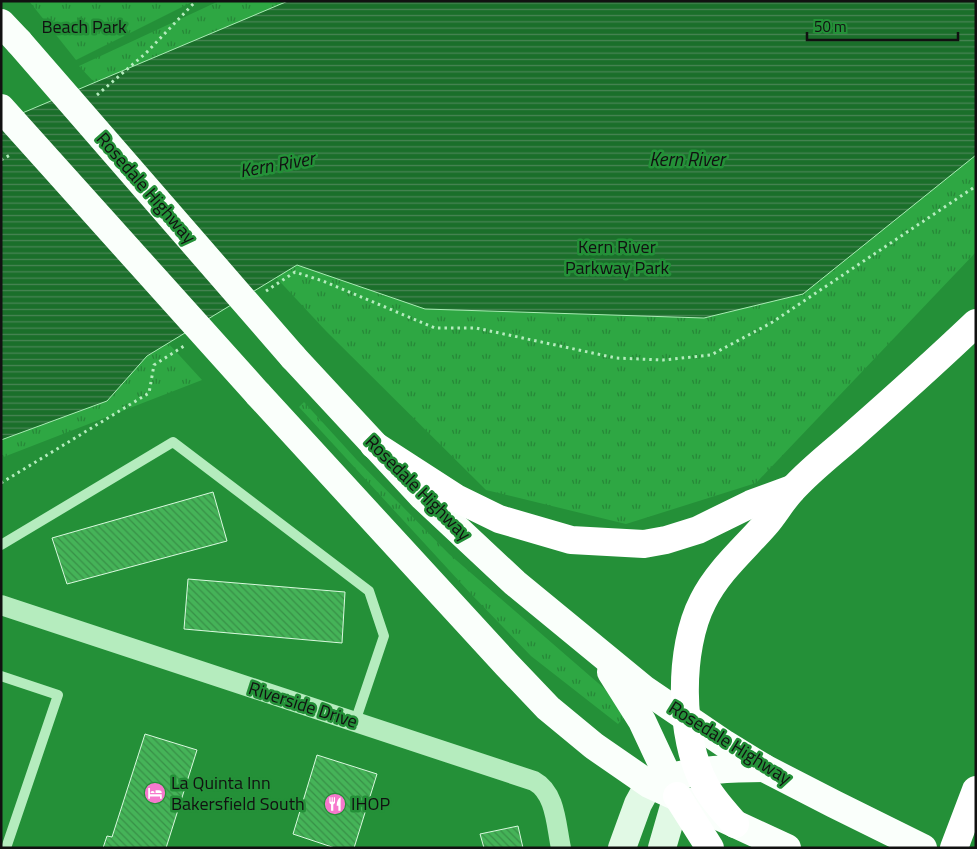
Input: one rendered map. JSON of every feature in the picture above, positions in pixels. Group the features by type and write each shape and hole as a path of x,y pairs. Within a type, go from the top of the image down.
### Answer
{"highway":[{"path":"735,824 715,801 698,771 686,718 684,693 686,663 692,634 702,602 718,575 767,524 792,489 920,376 976,323"},
{"path":"374,445 456,498 499,519 571,540 644,544 666,540 698,530 751,504 792,489"},
{"path":"665,786 710,848"},
{"path":"954,848 976,790"}],"main road":[{"name":"Rosedale Highway","path":"10,32 292,357 422,496 515,583 644,688 725,744 834,804 923,848"},
{"path":"1,108 258,394 506,665 548,708 594,746 735,824 787,848"},
{"path":"595,650 618,682 642,721 665,786 662,848"},
{"path":"622,848 638,804 665,786 698,771 729,768 766,768"}],"street":[{"name":"Riverside Drive","path":"1,605 534,781 542,785 551,800 561,848"}],"lane":[{"path":"1,545 173,442 369,591 384,636 356,722"},
{"path":"1,676 58,695 6,848"}],"path":[{"path":"93,98 146,53 196,1"},
{"path":"1,160 14,153"},
{"path":"262,294 295,272 332,285 434,328 476,328 616,358 663,360 711,355 771,323 976,186"},
{"path":"1,483 149,393 154,366 187,344"}],"green space":[{"name":"Beach Park","path":"29,1 194,1 76,60"},
{"name":"Kern River","path":"219,1 976,1 976,252 756,483 626,524 486,490 326,331 79,66"},
{"path":"1,161 202,380 1,458"},
{"path":"304,402 356,459 449,554 605,689 624,717 618,724 531,656 471,594 299,407"}],"water":[{"name":"Kern River","path":"288,1 976,1 976,155 803,294 704,318 425,309 297,265 147,356 107,401 1,440 1,122"}],"building":[{"path":"213,492 227,541 67,584 52,538"},
{"path":"188,579 345,592 342,643 184,629"},
{"name":"La Quinta Inn Bakersfield South","path":"145,734 197,750 166,848 103,848 107,836 112,837"},
{"name":"IHOP","path":"317,755 377,774 354,848 335,848 293,834"},
{"path":"518,826 523,848 484,848 480,834"}],"place":[{"name":"La Quinta Inn Bakersfield South","path":"155,793"},
{"name":"IHOP","path":"335,804"}],"park label":[{"name":"Kern River Parkway Park","path":"617,257"}]}
